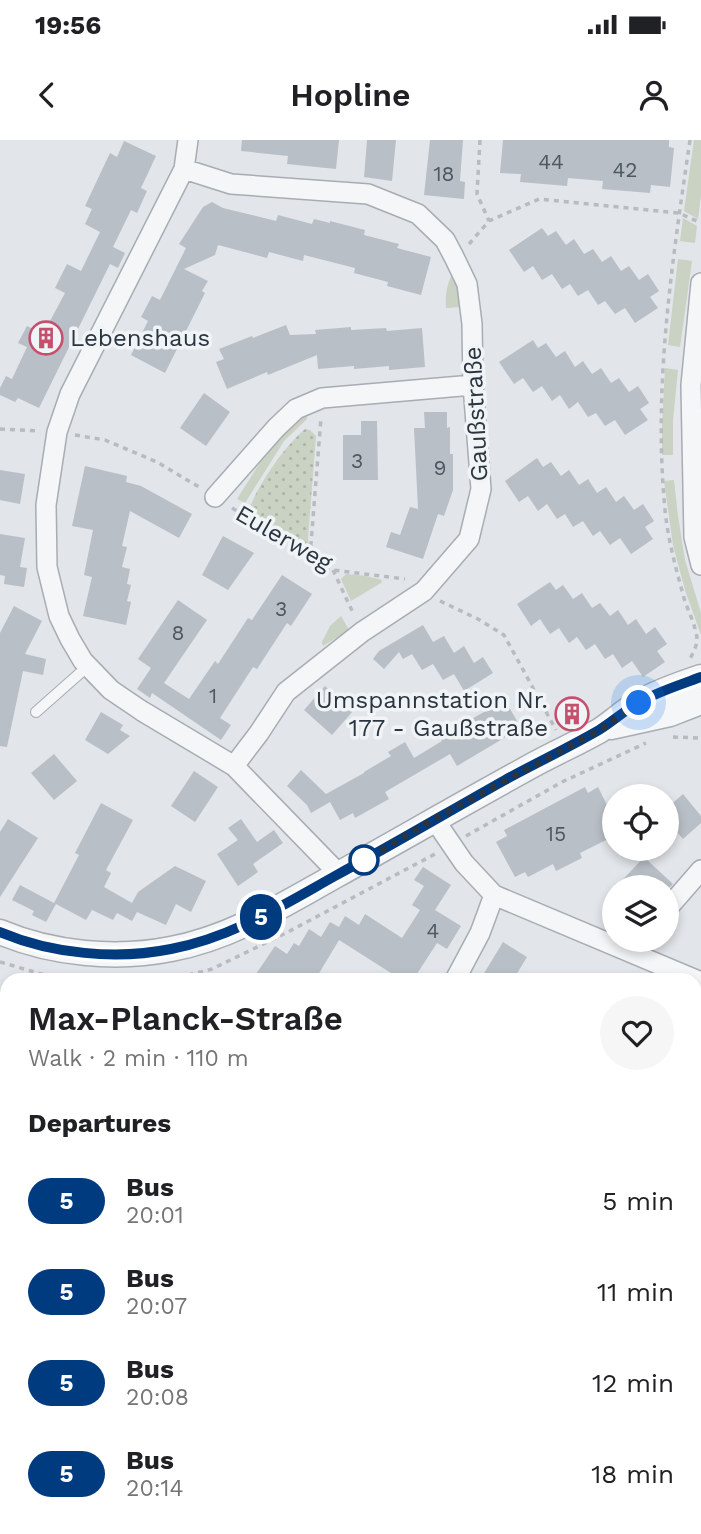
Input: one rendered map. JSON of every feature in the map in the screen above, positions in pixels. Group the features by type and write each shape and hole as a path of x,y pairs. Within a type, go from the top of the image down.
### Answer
{"street":[{"path":"188,140 184,169 71,394 57,432 46,505 47,567 59,616 69,639 88,666 111,690 234,766 339,874"},
{"name":"Gaußstraße","path":"184,169 232,184 368,194 418,214 445,240 474,298 468,326 477,395 481,489 469,539 449,573 424,591 381,615 286,692 234,766"},
{"path":"701,283 691,385 692,465 698,504 694,537 701,565"},
{"name":"Eulerweg","path":"215,497 296,409 322,398 416,393 477,395"},
{"path":"2,938 73,951 141,953 172,949 243,927 434,819 600,730 639,703 701,677"},
{"path":"600,730 670,714 701,702"},
{"path":"670,714 701,719"},
{"path":"434,819 464,863 494,895 576,931 602,938"},
{"path":"679,895 701,870"},
{"path":"459,973 480,933 494,895"},
{"path":"640,952 660,973"}],"lane":[{"path":"36,712 58,697 88,666"}],"path":[{"path":"480,140 477,194 489,221"},
{"path":"454,257 474,240 489,221 539,199 679,213 701,223"},
{"path":"310,556 322,398"},
{"name":"Eulerweg","path":"0,429 57,432 105,440 158,461 332,569 417,581 434,599 478,619 504,635 566,747"},
{"path":"332,569 362,632"},
{"path":"695,649 701,646"},
{"path":"0,962 38,973"}],"green space":[{"path":"694,140 701,140 698,219 684,211"},
{"path":"683,218 697,226 695,243 680,241"},
{"path":"678,259 692,261 680,347 668,345"},
{"path":"454,272 461,307 446,308 447,289"},
{"path":"665,368 678,370 673,455 662,455"},
{"path":"306,412 307,419 284,441 245,503 237,499 273,442"},
{"path":"305,429 316,436 308,538 310,551 252,517 248,512 272,468"},
{"path":"674,480 685,560 701,613 701,635 673,545 664,481"},
{"path":"346,574 382,580 351,601 341,579"},
{"path":"341,616 349,630 323,646 322,642 330,626"}],"building":[{"path":"242,140 339,140 336,169 287,164 288,156 241,151"},
{"path":"367,140 396,140 392,181 364,177"},
{"path":"430,140 463,140 460,181 465,182 464,199 424,195"},
{"path":"503,140 669,140 669,147 674,148 670,187 651,185 650,193 602,189 603,181 568,178 567,186 520,182 521,174 500,173"},
{"path":"124,141 156,156 141,188 147,191 137,213 131,210 113,247 125,253 118,268 110,264 39,408 18,398 15,402 0,395 0,388 6,376 12,379 27,347 18,343 27,326 43,334 65,293 55,288 67,264 81,271 100,232 85,224 92,209 85,206 110,153 117,157"},
{"path":"212,202 223,208 276,221 278,215 312,224 314,219 330,221 365,230 364,235 399,244 397,248 431,257 421,295 354,273 355,268 304,255 303,261 269,252 267,258 218,245 215,255 184,269 208,281 202,291 205,293 165,373 131,355 148,321 141,317 152,296 160,300 186,248 179,244 203,207"},
{"path":"542,228 548,236 556,231 566,245 574,239 584,254 593,249 602,262 611,256 621,271 629,266 639,280 648,274 659,291 650,297 658,308 635,323 625,308 615,314 605,301 598,305 588,290 578,296 570,284 562,289 552,274 542,280 533,266 524,272 509,250"},
{"path":"286,325 290,335 316,334 315,330 351,327 351,330 386,328 387,331 422,328 425,367 389,370 389,366 354,369 354,366 318,369 317,355 227,389 216,362 224,359 219,349"},
{"path":"533,340 538,348 546,343 556,357 565,351 575,367 583,361 592,374 601,368 611,383 619,378 629,392 638,386 649,403 640,409 648,420 625,435 615,420 605,426 596,413 588,417 578,402 569,409 560,395 552,401 542,386 533,392 523,378 514,384 499,362"},
{"path":"204,393 230,412 206,446 180,428"},
{"path":"424,412 447,412 450,454 453,454 453,490 444,516 438,514 423,559 386,547 391,532 400,535 410,507 418,509 414,428 425,428"},
{"path":"361,421 377,421 378,480 343,480 343,435 361,435"},
{"path":"537,458 543,467 551,462 561,476 569,470 579,485 588,479 597,493 606,487 616,502 624,496 634,510 643,504 654,521 645,527 653,539 631,554 620,538 610,545 600,531 593,536 583,521 573,527 565,514 557,519 547,504 538,511 528,496 519,502 505,481"},
{"path":"85,466 127,476 126,482 141,486 192,514 179,538 130,511 122,546 127,547 122,567 130,569 127,584 131,585 127,601 131,602 126,625 83,616 92,577 84,575 93,530 72,526"},
{"path":"0,470 25,474 20,504 0,500"},
{"path":"0,534 25,538 20,567 27,568 24,587 4,584 5,576 0,575"},
{"path":"223,536 254,553 228,590 202,575"},
{"path":"282,575 312,594 291,626 287,623 257,669 253,667 220,718 231,725 221,740 152,693 150,698 137,689 151,668 138,659 178,600 207,620 164,683 189,699 215,661 218,664 248,618 252,620"},
{"path":"550,582 556,590 563,585 573,599 582,593 592,608 600,603 610,616 618,610 628,625 636,619 646,634 655,627 667,644 657,651 665,662 643,677 632,661 622,668 613,654 605,659 595,644 586,650 577,637 569,643 559,628 550,634 540,619 531,626 517,604"},
{"path":"14,606 42,621 25,654 46,659 43,675 23,671 7,747 0,746 0,633"},
{"path":"423,625 433,642 444,636 454,653 464,646 474,663 483,657 493,673 464,691 454,674 443,680 433,664 422,670 412,654 403,659 399,652 384,669 373,659 379,651"},
{"path":"325,686 353,711 332,735 304,710"},
{"path":"505,700 521,728 457,766 450,754 385,792 389,799 355,818 353,813 340,820 330,802 311,813 307,805 287,786 301,770 326,794 391,756 388,752 405,742 414,758 442,741 440,737"},
{"path":"101,712 123,725 120,730 130,736 108,754 85,740"},
{"path":"54,754 77,781 54,800 31,773"},
{"path":"194,771 218,787 195,822 171,806"},
{"path":"585,787 588,793 598,787 602,795 602,842 580,853 582,858 556,871 553,864 528,877 525,872 515,877 496,842 507,836 504,830"},
{"path":"683,794 701,816 701,823 683,839 679,834 679,798"},
{"path":"101,803 133,820 106,870 111,873 104,887 132,903 138,892 175,866 206,881 191,912 176,904 166,925 137,912 132,921 117,913 113,920 92,910 86,920 56,904 46,922 32,915 34,911 12,900 20,885 54,903 79,855 75,853"},
{"path":"8,819 38,838 0,897 0,832"},
{"path":"241,819 257,842 274,830 283,843 253,864 258,872 238,886 217,854 238,840 228,828"},
{"path":"640,861 648,861 663,875 627,875"},
{"path":"423,867 451,885 435,910 461,926 447,949 437,943 418,973 391,973 339,940 319,973 257,973 275,946 287,954 294,943 299,946 309,929 321,937 330,922 339,927 345,916 359,925 365,914 402,938 420,910 412,905 424,886 414,880"},
{"path":"503,942 527,957 517,973 484,973"}],"bus line":[{"name":"5","path":"0,932 38,944 106,954 172,949 243,927 434,819 600,730 639,703 701,677"}],"place":[{"name":"Lebenshaus","path":"46,338"},
{"name":"Umspannstation Nr. 177 - Gaußstraße","path":"572,714"}],"route":[{"path":"364,860 434,819 600,730 639,703"}]}
